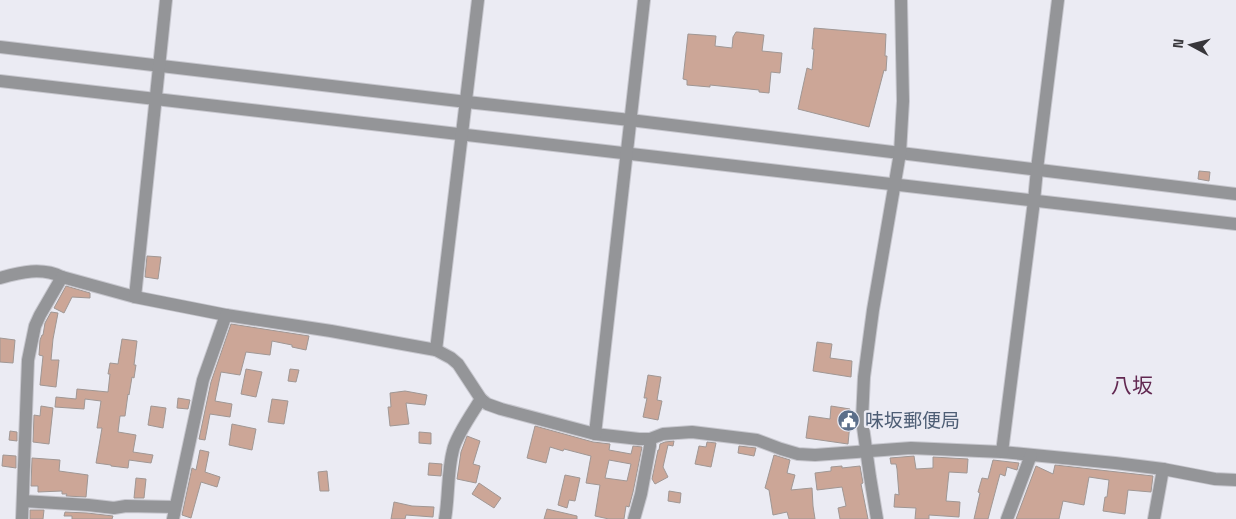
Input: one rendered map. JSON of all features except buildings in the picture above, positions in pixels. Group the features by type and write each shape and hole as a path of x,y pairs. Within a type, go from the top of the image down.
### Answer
{"street":[{"path":"135,297 166,0"},
{"path":"436,350 478,0"},
{"path":"595,434 644,0"},
{"path":"877,519 862,420 864,377 873,310 900,153 903,101 901,0"},
{"path":"1002,452 1058,0"},
{"path":"0,47 630,120 1236,194"},
{"path":"0,80 1236,224"},
{"path":"0,278 44,271 135,297 436,350 452,358 458,364 481,399 487,404 595,434 650,439 663,434 692,432 756,440 798,454 815,456 910,448 1002,452 1115,463 1163,469 1215,479 1236,480"},
{"path":"22,519 28,360 35,326 62,277"},
{"path":"23,501 88,504 114,508 126,506 174,513 203,380 226,314"},
{"path":"445,519 453,449 481,399"},
{"path":"634,519 641,494 650,439"},
{"path":"1007,519 1031,455"},
{"path":"1154,519 1163,469"}],"place":[{"name":"味坂郵便局","path":"849,420"}],"district":[{"name":"八坂","path":"1132,386"}]}
